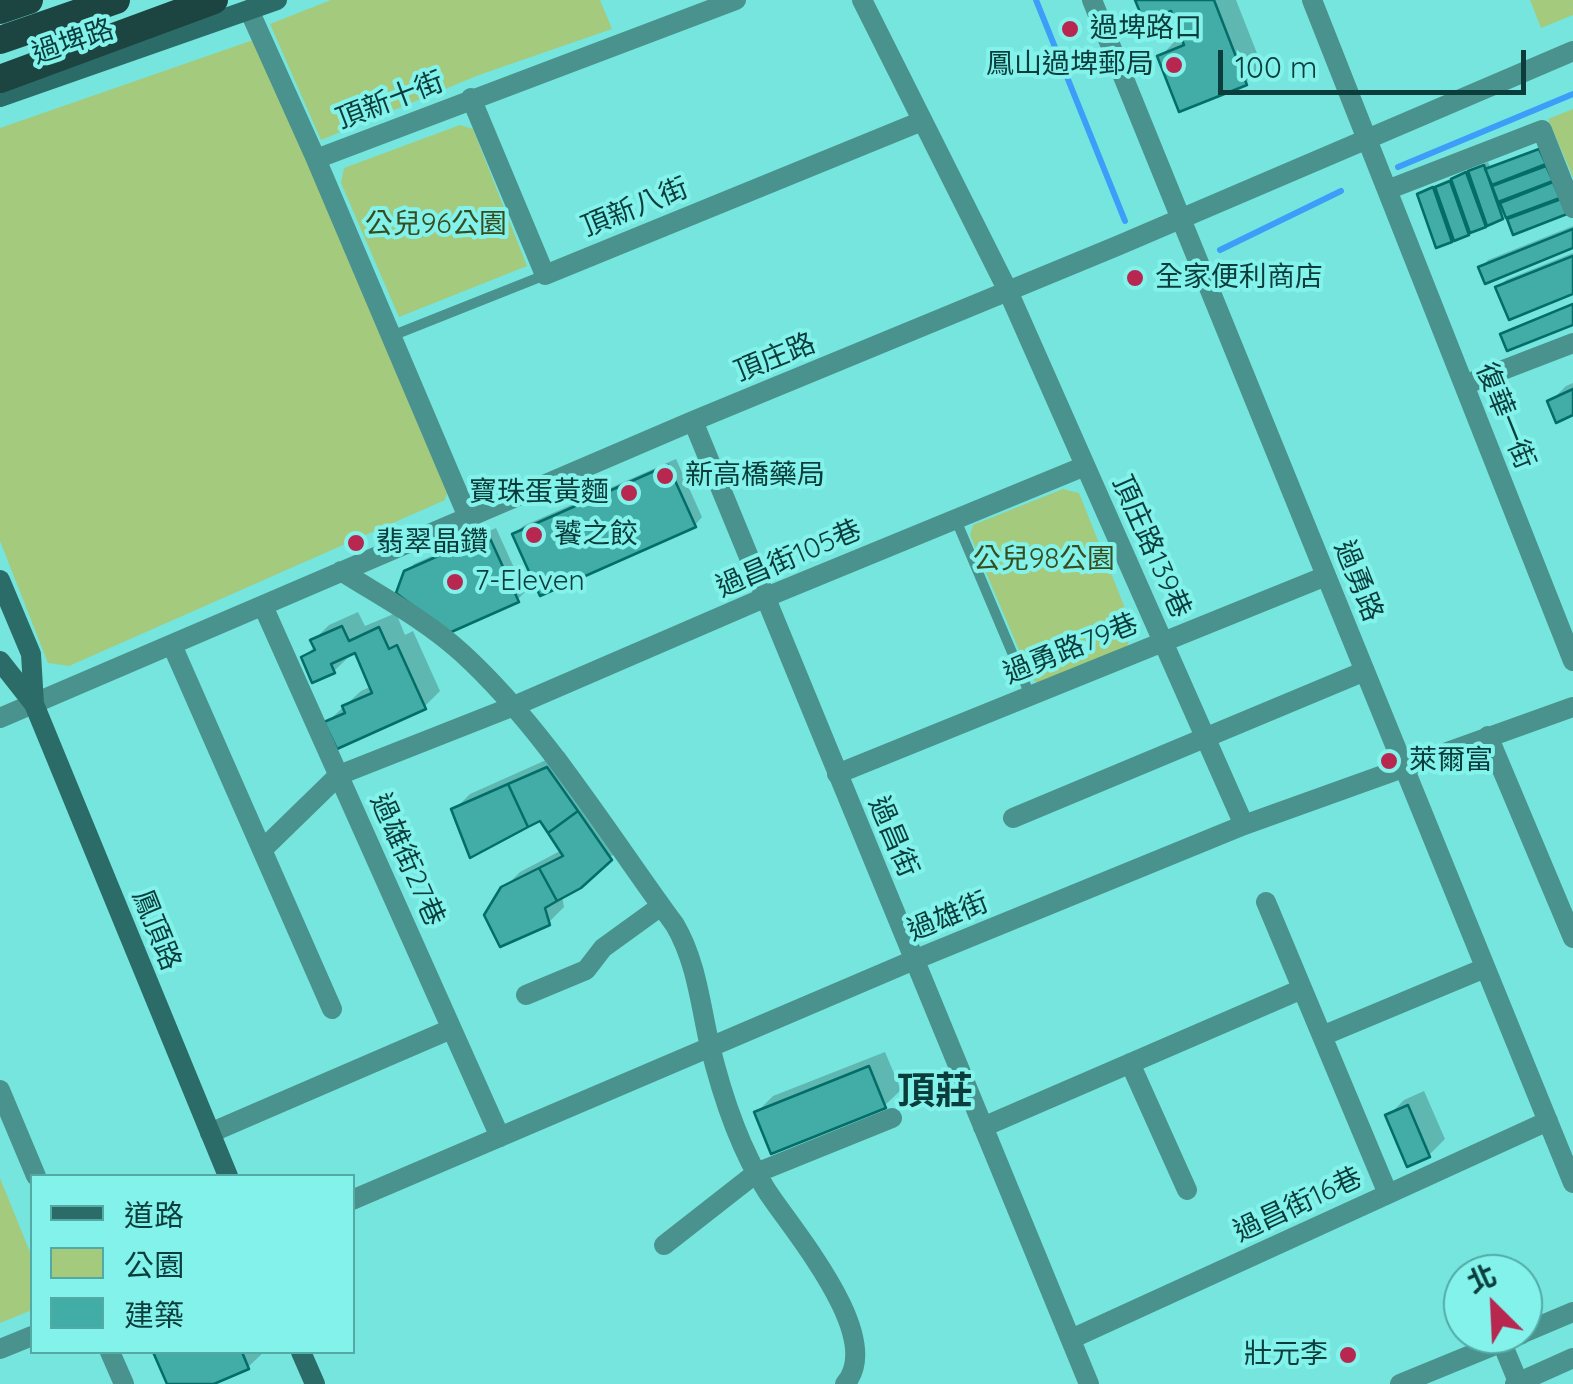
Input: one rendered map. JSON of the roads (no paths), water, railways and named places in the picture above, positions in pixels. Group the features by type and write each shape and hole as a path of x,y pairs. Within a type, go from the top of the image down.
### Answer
{"highway":[{"path":"0,10 30,0"},
{"path":"0,40 116,0"},
{"path":"0,78 214,0"}],"main road":[{"name":"過埤路","path":"0,97 277,0"},
{"name":"鳳頂路","path":"0,580 31,654 34,704"},
{"name":"鳳頂路","path":"0,661 34,704 227,1174"},
{"path":"302,1354 314,1384"}],"street":[{"name":"頂新十街","path":"468,517 316,159 736,0"},
{"name":"頂庄路139巷","path":"862,0 1008,292 1244,825"},
{"name":"過勇路","path":"1092,0 1573,1183"},
{"name":"復華一街","path":"1312,0 1573,662"},
{"path":"249,10 316,159"},
{"name":"頂庄路","path":"0,718 1573,51"},
{"path":"471,98 545,275"},
{"name":"頂新八街","path":"545,275 922,121"},
{"path":"1387,190 1542,130 1573,208"},
{"path":"1464,386 1573,343"},
{"name":"過昌街","path":"693,421 1089,1384"},
{"name":"過昌街105巷","path":"339,775 514,706 1085,466"},
{"path":"341,571 461,652 514,706 684,941 710,1048 745,1154 831,1280 856,1352 854,1373 845,1384"},
{"name":"過勇路79巷","path":"837,774 1326,576"},
{"name":"過雄街27巷","path":"263,606 500,1137"},
{"path":"172,646 332,1010"},
{"path":"1013,818 1365,671"},
{"name":"過雄街","path":"355,1199 914,960 1244,825 1573,707"},
{"path":"1488,736 1573,938"},
{"path":"263,849 339,775"},
{"path":"1266,902 1388,1194"},
{"path":"526,995 586,970 603,948 661,906"},
{"path":"1322,1036 1486,968"},
{"path":"983,1126 1302,989"},
{"path":"210,1133 451,1029"},
{"path":"1130,1063 1187,1190"},
{"path":"0,1090 35,1174"},
{"path":"664,1245 756,1173 892,1118"},
{"name":"過昌街16巷","path":"1071,1339 1548,1121"},
{"path":"1543,1325 1573,1312"},
{"path":"0,1350 30,1337"},
{"path":"111,1354 124,1384"},
{"path":"1400,1384 1475,1354"},
{"path":"1506,1354 1517,1384 1573,1358"}],"lane":[{"path":"390,336 545,275"},
{"path":"956,520 1030,695"}],"waterway":[{"path":"1036,0 1125,221"},
{"path":"1398,167 1573,94"},
{"path":"1220,250 1341,191"}],"place":[{"name":"過埤路口","path":"1070,29"},
{"name":"鳳山過埤郵局","path":"1174,65"},
{"name":"全家便利商店","path":"1135,278"},
{"name":"新高橋藥局","path":"665,476"},
{"name":"寶珠蛋黃麵","path":"629,493"},
{"name":"饕之餃","path":"534,535"},
{"name":"翡翠晶鑽","path":"356,543"},
{"name":"7-Eleven","path":"455,582"},
{"name":"萊爾富","path":"1389,761"},
{"name":"壯元李","path":"1348,1355"}],"district":[{"name":"頂莊","path":"935,1093"}],"park label":[{"name":"公兒96公園","path":"436,225"},
{"name":"公兒98公園","path":"1044,560"}]}
